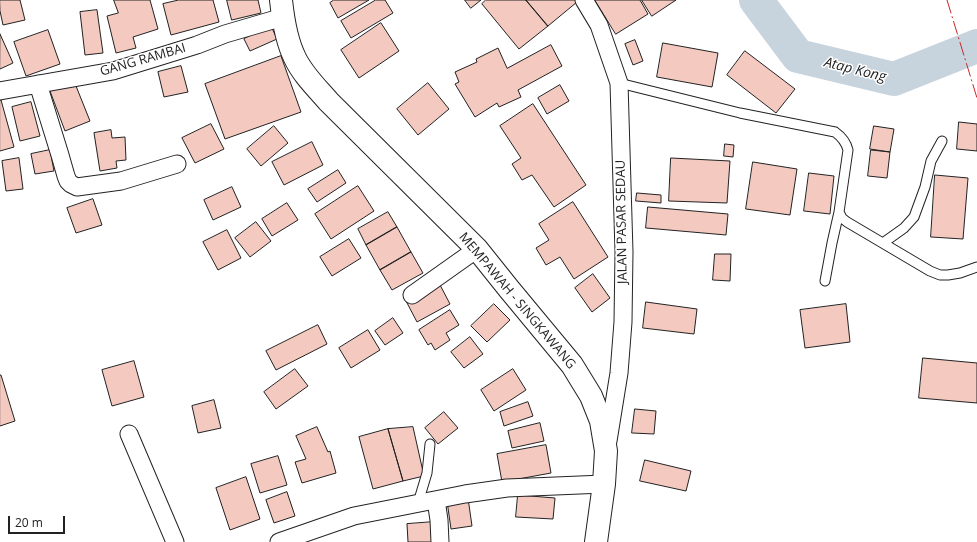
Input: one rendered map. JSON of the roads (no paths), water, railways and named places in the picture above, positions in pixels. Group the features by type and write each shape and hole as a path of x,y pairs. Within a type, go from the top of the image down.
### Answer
{"highway":[{"name":"MEMPAWAH - SINGKAWANG","path":"282,9 287,37 295,58 307,77 329,102 477,249 508,289 572,364 591,396 601,421 606,451 604,484 596,542"}],"street":[{"name":"JALAN PASAR SEDAU","path":"584,0 599,25 619,83 624,252 623,322 619,373 606,451"},
{"name":"GANG RAMBAI","path":"0,91 113,71 197,45 282,9"},
{"path":"38,84 66,176 71,184 77,187 121,181 177,164"},
{"path":"412,295 477,249"},
{"path":"129,434 175,542"},
{"path":"279,542 354,516 465,494 507,488 604,484"},
{"path":"436,500 440,542"}],"lane":[{"path":"619,83 740,113 835,132 842,137 848,150 839,212 825,281"},
{"path":"883,243 904,228 914,217 925,187 931,162 942,141"},
{"path":"839,212 842,218 847,222 940,276 960,273 977,267"},
{"path":"418,503 427,473 430,444"}],"waterway":[{"name":"Atap Kong","path":"756,0 798,56 894,79 977,46"}]}
